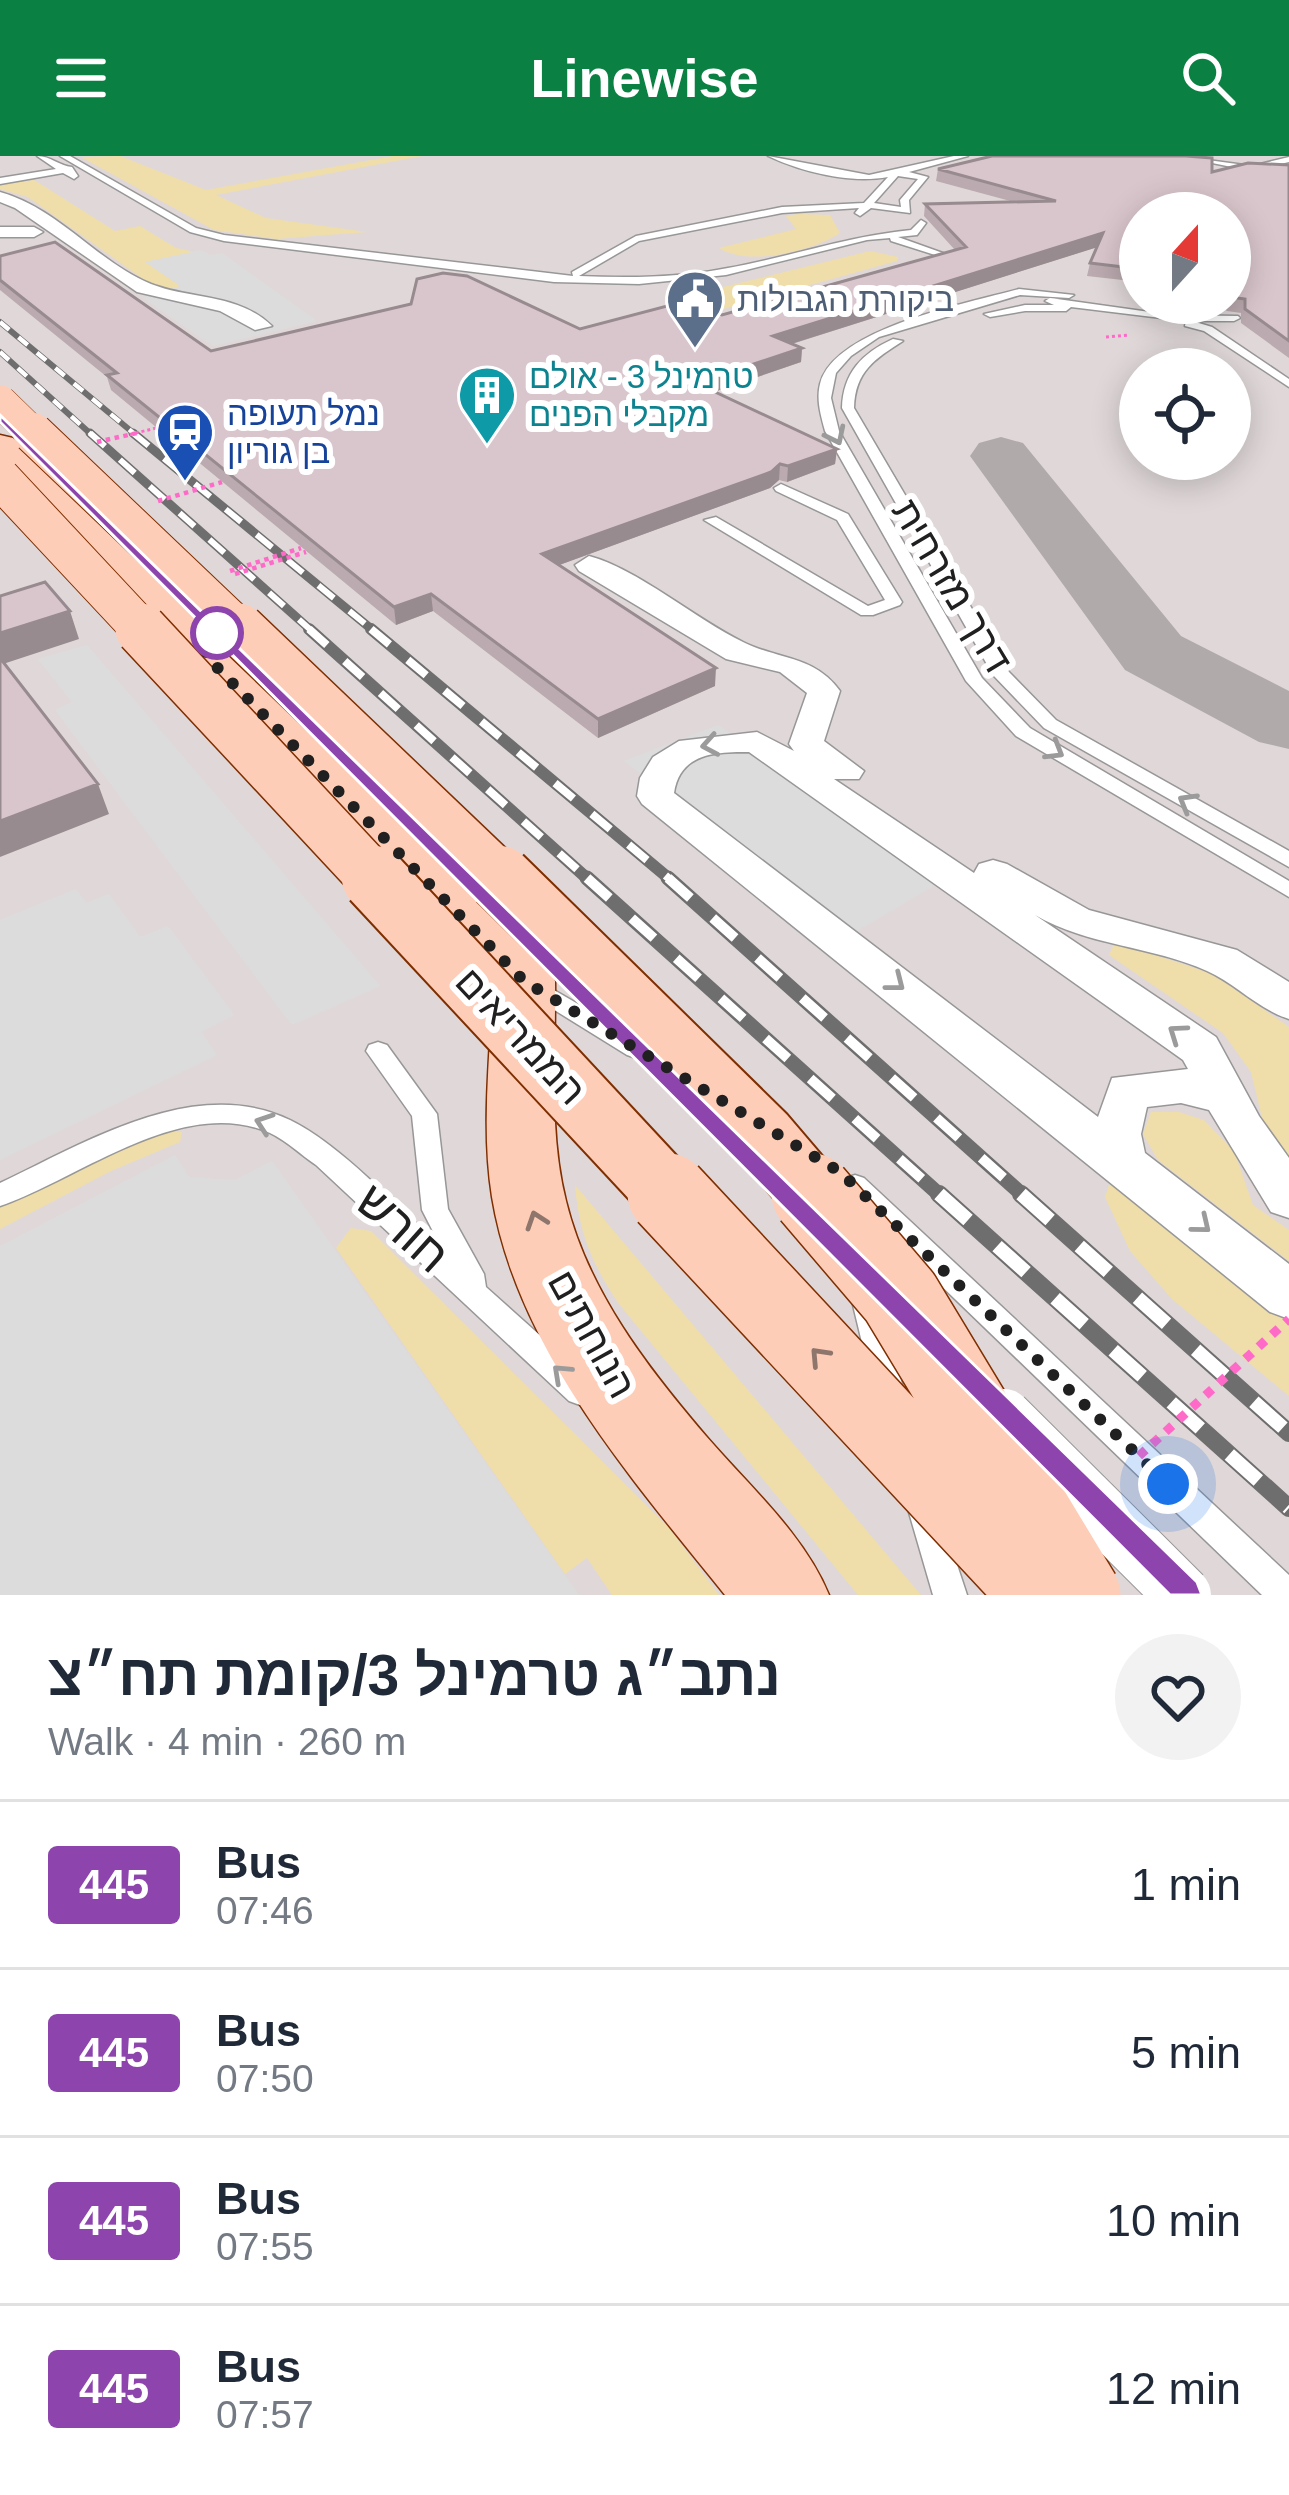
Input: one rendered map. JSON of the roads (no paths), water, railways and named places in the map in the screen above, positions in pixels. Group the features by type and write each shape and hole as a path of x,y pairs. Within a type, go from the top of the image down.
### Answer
{"street":[{"path":"0,197 21,204 145,288 227,306 262,326"},
{"path":"0,209 58,248"},
{"path":"0,232 34,232"},
{"path":"0,391 830,1166"},
{"path":"0,401 594,968 763,1136 900,1297 1079,1595"},
{"path":"0,419 1183,1595"},
{"path":"0,446 524,981"},
{"name":"הממריאים","path":"0,478 1042,1595"},
{"path":"589,565 737,652 791,665 824,691 806,744 1026,896 1076,920 1222,960 1289,1004"},
{"path":"1289,1197 1265,1166 1200,1049 757,742 706,744 664,764 656,779 656,796 1289,1295"},
{"name":"הנוחתים","path":"524,981 523,1144 530,1203 563,1295 640,1419 783,1595"},
{"path":"1123,1162 1117,1134 1128,1091 1181,1084 1225,1096"}],"lane":[{"path":"41,156 174,233 225,245 568,289 688,285 863,248 941,259"},
{"path":"64,156 193,230 224,238 579,281 691,278 929,230"},
{"path":"772,156 897,168 964,156"},
{"path":"805,252 836,241 843,217 875,182 931,156"},
{"path":"1182,156 1264,168 1289,159"},
{"path":"1225,156 1264,168"},
{"path":"799,161 875,182 929,230 929,245 941,259"},
{"path":"799,161 850,184 849,189"},
{"path":"0,181 82,166"},
{"path":"897,168 924,177 904,200 907,211"},
{"path":"861,210 875,182"},
{"path":"575,274 636,239 782,209 843,217 861,210 907,211"},
{"path":"861,210 889,237 941,259"},
{"path":"843,217 871,239 901,251"},
{"path":"768,270 871,239"},
{"path":"1007,277 1027,290"},
{"path":"946,313 978,302 990,293 992,282 1100,310"},
{"path":"946,313 977,296 978,290"},
{"path":"891,343 1027,290"},
{"path":"1119,303 1027,290 875,335 856,346 829,374 823,391 832,431 975,681 994,706 1023,732 1289,890"},
{"path":"891,343 1004,310 1119,312"},
{"path":"1184,324 1208,329 1289,384"},
{"path":"1229,324 1289,384"},
{"name":"דרך מזרחית","path":"891,343 860,365 847,385 848,408 1002,676 1050,724 1289,860"},
{"path":"711,520 868,612 894,602 843,518 781,488"},
{"path":"843,518 904,504"},
{"path":"524,981 830,1166 1286,1595"},
{"path":"378,1051 424,1114 434,1210 487,1304"},
{"name":"חורש","path":"0,1195 145,1130 216,1113 279,1126 325,1158 738,1539"},
{"path":"830,1166 875,1346 950,1595"}],"railway":[{"path":"0,322 137,436"},
{"path":"0,352 93,436"},
{"path":"90,433 313,632"},
{"path":"133,433 375,632"},
{"path":"309,629 590,881"},
{"path":"371,629 672,881"},
{"path":"587,878 942,1197"},
{"path":"668,878 1025,1197"},
{"path":"939,1194 1289,1508"},
{"path":"1021,1194 1289,1433"}],"place":[{"name":"ביקורת הגבולות","path":"695,350"},
{"name":"טרמינל 3 - אולם מקבלי הפנים","path":"487,446"},
{"name":"נמל תעופה בן גוריון","path":"185,483"}]}
